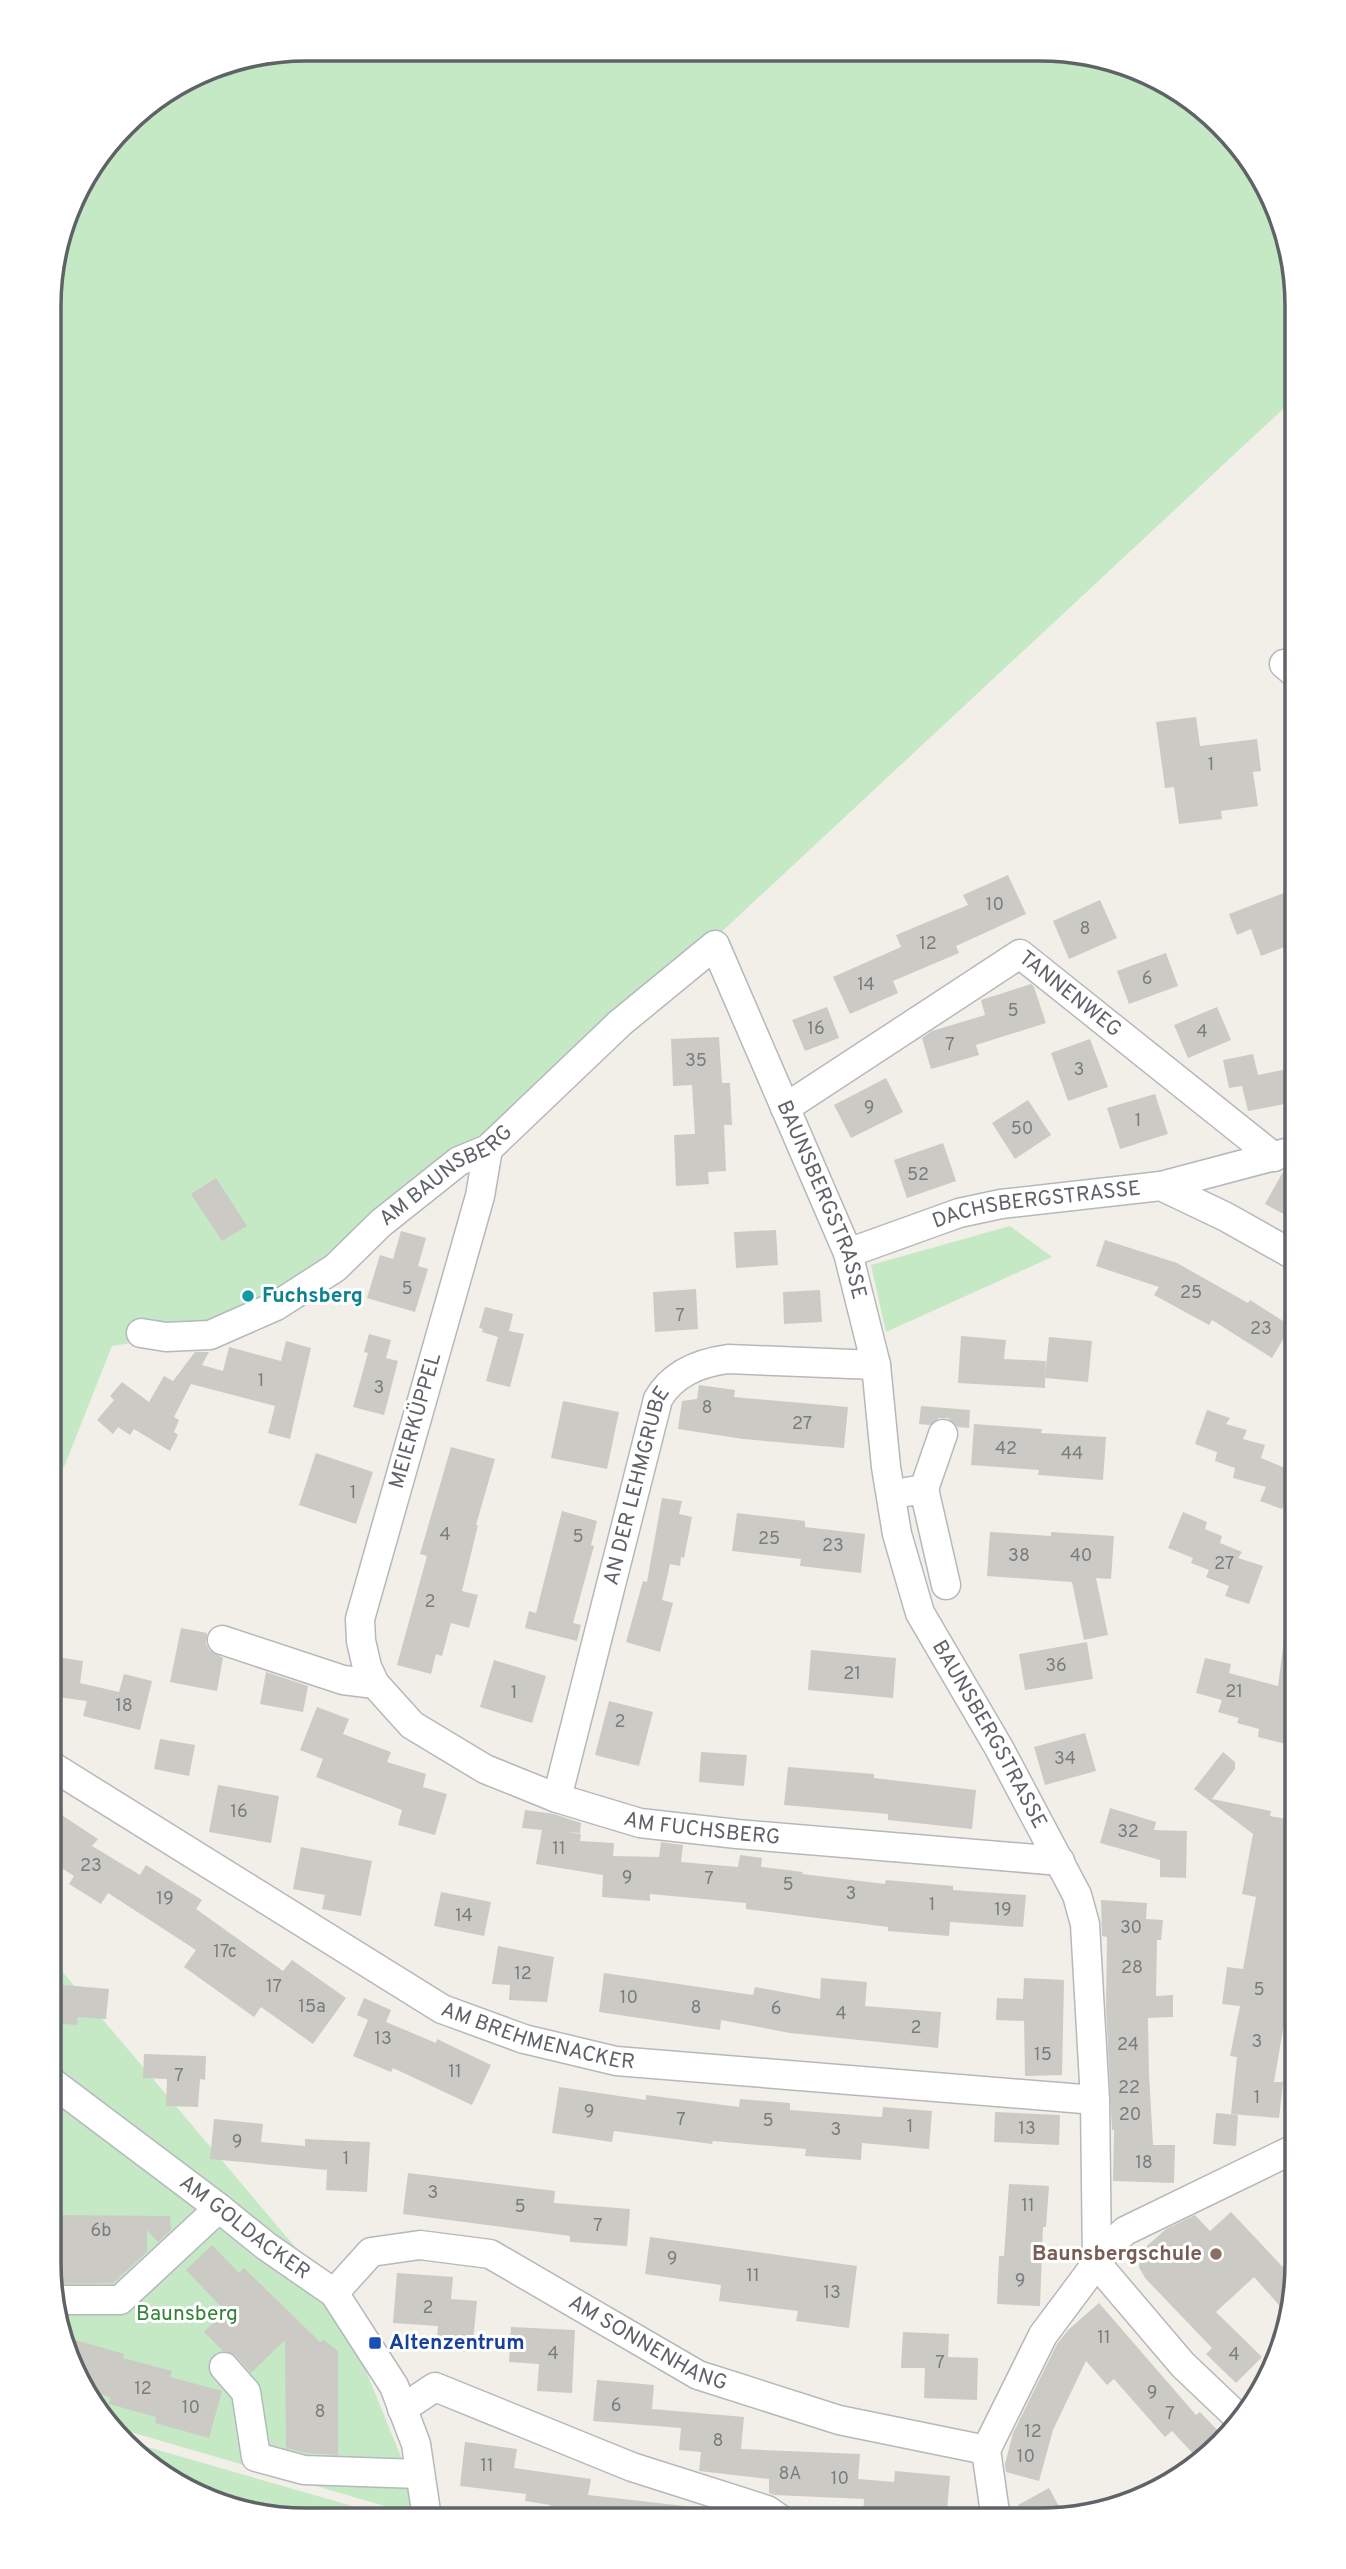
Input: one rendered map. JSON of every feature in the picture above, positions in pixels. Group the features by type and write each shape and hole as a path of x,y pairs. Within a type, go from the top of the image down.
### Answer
{"street":[{"name":"BAUNSBERGSTRASSE","path":"715,946 848,1253 876,1365 897,1534 920,1613 999,1748 1060,1861 1077,1895 1086,1924 1095,2100 1097,2264"},
{"name":"AM BAUNSBERG","path":"141,1333 166,1337 210,1335 276,1306 335,1268 381,1223 459,1161 488,1149 620,1023 715,946"},
{"name":"TANNENWEG","path":"785,1108 1020,954 1285,1154"},
{"name":"MEIERKÜPPEL","path":"377,1687 367,1667 361,1641 360,1619 480,1196 488,1149"},
{"path":"1161,1186 1285,1154"},
{"name":"DACHSBERGSTRASSE","path":"848,1253 959,1213 1001,1204 1161,1186 1226,1217 1285,1250"},
{"name":"AN DER LEHMGRUBE","path":"557,1798 658,1399 665,1387 686,1371 705,1362 728,1359 876,1365"},
{"path":"943,1434 924,1489 946,1585"},
{"path":"890,1494 924,1489"},
{"path":"222,1640 343,1680 377,1687"},
{"name":"AM FUCHSBERG","path":"377,1687 412,1725 485,1769 557,1798 640,1823 737,1834 1060,1861"},
{"name":"AM BREHMENACKER","path":"61,1772 442,2009 524,2039 616,2061 1095,2100"},
{"name":"AM GOLDACKER","path":"61,2089 266,2246 334,2293 394,2386 416,2444 425,2508"},
{"path":"994,2508 986,2450 1043,2335 1111,2244 1125,2231 1284,2152"},
{"path":"64,2300 120,2300 219,2208"},
{"name":"AM SONNENHANG","path":"334,2293 371,2252 420,2245 490,2255 698,2375 839,2420 986,2450"},
{"path":"1097,2264 1183,2365 1233,2413"},
{"path":"224,2367 246,2392 256,2456 304,2470 419,2474"},
{"path":"402,2409 435,2387 632,2467 761,2508"}],"green space":[{"path":"306,61 1072,63 1119,74 1148,86 1176,102 1201,122 1244,170 1272,227 1284,290 1285,407 441,1193 208,1331 112,1346 64,1467 61,1468 61,306 63,274 80,212 102,170 122,145 170,102 198,86 227,74 258,66"},
{"path":"1010,1226 1052,1257 886,1332 871,1265"},
{"name":"Baunsberg","path":"61,1970 334,2293 422,2508 392,2508 130,2432 102,2399 74,2342 63,2295"},
{"path":"144,2446 359,2508 274,2506 243,2499 212,2489 184,2475"}],"building":[{"path":"1196,717 1200,746 1257,739 1261,771 1253,772 1258,806 1221,811 1222,819 1179,824 1174,787 1165,788 1156,722"},
{"path":"1008,875 1026,914 956,946 959,953 893,981 898,993 850,1014 833,977 901,947 896,935 968,905 963,895"},
{"path":"1285,893 1285,947 1261,956 1251,929 1237,935 1229,914"},
{"path":"1100,900 1117,938 1069,959 1053,921"},
{"path":"1166,953 1178,986 1129,1004 1117,971"},
{"path":"1031,984 1046,1023 976,1045 979,1055 931,1069 922,1038 932,1031 985,1015 981,1000"},
{"path":"827,1007 839,1038 805,1051 792,1020"},
{"path":"1217,1007 1231,1040 1188,1058 1174,1025"},
{"path":"719,1037 722,1083 730,1083 732,1125 724,1125 726,1171 708,1172 709,1184 676,1186 674,1135 695,1134 692,1085 673,1086 671,1039"},
{"path":"1090,1039 1108,1087 1068,1101 1051,1053"},
{"path":"1253,1054 1258,1075 1285,1070 1285,1104 1248,1111 1242,1086 1229,1088 1223,1060"},
{"path":"886,1078 903,1112 851,1138 834,1105"},
{"path":"1155,1094 1168,1134 1120,1149 1107,1108"},
{"path":"1028,1100 1051,1135 1015,1159 992,1123"},
{"path":"943,1143 956,1181 907,1198 894,1160"},
{"path":"1283,1172 1285,1173 1285,1214 1265,1204"},
{"path":"216,1178 247,1226 222,1241 191,1194"},
{"path":"776,1230 778,1265 736,1268 734,1232"},
{"path":"401,1231 426,1238 418,1266 428,1269 415,1312 367,1298 380,1255 393,1259"},
{"path":"1105,1240 1177,1263 1248,1303 1250,1300 1284,1322 1284,1337 1272,1358 1212,1320 1209,1325 1154,1295 1159,1287 1096,1266"},
{"path":"696,1289 698,1329 655,1332 653,1292"},
{"path":"820,1290 822,1322 784,1324 783,1292"},
{"path":"485,1307 513,1314 509,1331 524,1334 510,1387 486,1381 498,1337 482,1332 483,1329 479,1328"},
{"path":"369,1334 391,1340 386,1358 398,1361 384,1415 353,1407 368,1353 364,1352"},
{"path":"961,1336 1006,1340 1004,1359 1046,1361 1045,1377 1049,1337 1092,1341 1088,1382 1045,1378 1045,1388 958,1383"},
{"path":"286,1341 311,1348 290,1439 268,1433 275,1406 191,1384 174,1417 179,1420 174,1432 178,1435 170,1451 134,1429 130,1435 118,1427 113,1434 97,1420 114,1400 110,1396 122,1382 149,1402 164,1376 173,1381 195,1352 209,1352 202,1365 223,1371 229,1347 281,1361"},
{"path":"699,1385 735,1390 734,1397 848,1407 844,1448 743,1439 678,1429 682,1401 697,1399"},
{"path":"563,1401 619,1412 607,1469 551,1458"},
{"path":"921,1406 970,1410 969,1428 958,1427 948,1418 939,1418 930,1425 919,1424"},
{"path":"1207,1410 1230,1418 1226,1424 1247,1430 1243,1439 1265,1445 1261,1458 1284,1468 1282,1509 1260,1501 1266,1487 1233,1478 1235,1468 1215,1461 1217,1452 1195,1444"},
{"path":"974,1424 1042,1429 1041,1433 1106,1437 1103,1480 1038,1475 1039,1470 971,1465"},
{"path":"451,1447 495,1459 476,1525 462,1591 478,1595 469,1628 451,1623 442,1656 436,1654 431,1674 397,1665 427,1556 420,1554"},
{"path":"316,1453 373,1472 356,1524 299,1505"},
{"path":"662,1498 682,1501 679,1514 692,1517 684,1558 681,1557 680,1566 670,1564 662,1600 673,1603 660,1652 626,1642 643,1581 647,1582"},
{"path":"562,1511 597,1521 591,1545 594,1546 573,1623 581,1625 577,1641 525,1628 529,1611 536,1613"},
{"path":"1183,1512 1207,1522 1205,1529 1222,1536 1220,1543 1242,1552 1238,1558 1263,1566 1249,1604 1225,1596 1229,1586 1206,1577 1209,1570 1191,1563 1193,1558 1168,1548"},
{"path":"737,1513 805,1521 805,1527 865,1534 861,1573 800,1566 801,1559 732,1551"},
{"path":"990,1532 1114,1536 1111,1579 1096,1578 1108,1635 1084,1640 1072,1582 987,1576"},
{"path":"181,1628 207,1633 206,1643 209,1650 223,1658 217,1691 170,1682"},
{"path":"1284,1637 1284,1744 1258,1737 1259,1729 1237,1723 1239,1718 1218,1712 1222,1700 1196,1693 1205,1658 1231,1664 1229,1673 1278,1686"},
{"path":"1087,1642 1093,1679 1025,1690 1019,1654"},
{"path":"811,1650 896,1658 893,1698 808,1690"},
{"path":"61,1658 83,1661 80,1683 119,1692 124,1674 152,1681 140,1730 83,1716 87,1701 61,1697"},
{"path":"494,1660 546,1676 532,1723 480,1707"},
{"path":"266,1672 308,1686 303,1712 260,1704"},
{"path":"609,1701 653,1712 639,1766 595,1755"},
{"path":"317,1707 349,1719 343,1734 391,1752 387,1762 426,1774 423,1787 447,1794 435,1835 398,1825 402,1810 316,1777 323,1759 300,1750"},
{"path":"1085,1733 1096,1771 1045,1785 1034,1747"},
{"path":"160,1739 195,1745 189,1776 154,1769"},
{"path":"701,1752 747,1755 744,1786 699,1782"},
{"path":"1223,1752 1235,1762 1235,1769 1212,1799 1271,1811 1270,1816 1284,1819 1284,2023 1274,2082 1283,2082 1279,2118 1231,2114 1237,2057 1230,2056 1240,2006 1222,2004 1227,1967 1243,1969 1256,1897 1242,1894 1253,1834 1194,1789"},
{"path":"788,1767 874,1774 874,1778 976,1790 972,1829 888,1820 888,1814 784,1805"},
{"path":"218,1785 279,1796 271,1843 209,1832"},
{"path":"1110,1808 1156,1822 1154,1830 1187,1831 1186,1878 1160,1877 1160,1860 1100,1843"},
{"path":"525,1810 554,1814 581,1823 580,1833 566,1832 581,1834 580,1841 614,1843 613,1856 659,1857 661,1842 683,1845 681,1862 738,1867 740,1855 762,1858 761,1867 803,1872 802,1874 885,1884 886,1880 953,1886 953,1890 1026,1895 1023,1927 950,1922 949,1936 888,1931 888,1927 746,1909 746,1903 650,1894 650,1901 602,1897 603,1875 536,1864 542,1830 522,1828"},
{"path":"61,1815 98,1839 92,1846 140,1875 146,1865 202,1900 196,1909 283,1971 292,1960 346,1998 313,2044 261,2007 254,2017 184,1967 196,1950 108,1893 101,1904 69,1884 74,1876 61,1868"},
{"path":"301,1847 372,1861 361,1916 322,1909 325,1895 293,1889"},
{"path":"441,1892 491,1902 484,1936 434,1926"},
{"path":"1101,1900 1147,1903 1146,1919 1163,1920 1161,1940 1157,1940 1156,1996 1173,1995 1173,2017 1148,2018 1149,2074 1153,2145 1175,2145 1174,2183 1113,2181 1114,2130 1106,2008 1107,1937 1102,1936"},
{"path":"498,1946 554,1957 547,2002 509,2000 510,1985 492,1984"},
{"path":"604,1973 753,1995 755,1987 820,1999 821,1978 867,1982 865,2006 941,2012 938,2048 790,2033 721,2020 720,2030 599,2012"},
{"path":"1024,1978 1064,1980 1062,2075 1025,2076 1024,2021 996,2020 997,1998 1023,1999"},
{"path":"61,1985 109,1989 106,2019 78,2017 77,2025 61,2024"},
{"path":"364,1998 391,2010 386,2022 436,2043 437,2039 491,2065 472,2105 393,2068 391,2072 353,2056 368,2020 357,2015"},
{"path":"144,2054 206,2056 205,2080 200,2079 198,2107 166,2106 167,2079 143,2078"},
{"path":"559,2087 646,2100 646,2095 739,2107 740,2099 790,2103 790,2110 882,2117 883,2107 932,2111 929,2149 862,2143 861,2160 805,2156 806,2149 713,2141 712,2144 614,2131 612,2142 552,2133"},
{"path":"995,2112 1060,2115 1059,2145 994,2142"},
{"path":"1216,2113 1238,2115 1236,2146 1213,2144"},
{"path":"214,2119 263,2124 261,2142 305,2146 305,2139 370,2142 367,2192 326,2190 327,2170 210,2159"},
{"path":"408,2173 555,2191 554,2203 630,2209 627,2246 570,2242 570,2236 403,2214"},
{"path":"1009,2184 1049,2186 1046,2227 1043,2227 1040,2306 997,2304 999,2256 1004,2256"},
{"path":"1231,2212 1284,2268 1281,2307 1254,2277 1216,2312 1262,2357 1236,2383 1206,2354 1212,2348 1145,2278 1139,2267 1140,2255 1166,2229 1195,2215 1210,2231"},
{"path":"61,2215 170,2216 171,2230 158,2242 147,2230 147,2252 113,2283 62,2284"},
{"path":"650,2237 857,2266 849,2328 796,2321 798,2311 719,2301 721,2285 645,2274"},
{"path":"212,2245 239,2273 244,2268 320,2342 324,2340 338,2351 338,2455 306,2453 286,2448 285,2340 251,2373 236,2356 223,2351 204,2332 225,2311 186,2270"},
{"path":"397,2273 453,2277 451,2299 477,2301 472,2352 436,2350 438,2326 393,2323"},
{"path":"1099,2303 1196,2415 1200,2412 1218,2430 1193,2454 1172,2431 1165,2437 1114,2379 1107,2385 1086,2361 1053,2430 1039,2481 1006,2472 1005,2464 1013,2433 1057,2344 1068,2330"},
{"path":"511,2327 575,2330 572,2393 537,2391 539,2364 509,2362"},
{"path":"903,2332 949,2334 948,2357 978,2358 977,2400 924,2398 925,2368 901,2368"},
{"path":"73,2340 124,2354 123,2358 172,2371 170,2377 222,2391 209,2438 155,2423 156,2417 109,2404 110,2397 99,2394"},
{"path":"597,2380 654,2385 652,2409 744,2417 741,2449 860,2454 858,2479 894,2482 895,2471 950,2476 947,2508 864,2508 864,2499 774,2495 769,2493 769,2479 699,2471 701,2452 679,2450 681,2428 593,2421"},
{"path":"465,2442 517,2449 514,2468 591,2479 588,2495 693,2508 550,2508 550,2505 525,2501 526,2494 460,2486"},
{"path":"1049,2488 1059,2507 1020,2508 1018,2505"}],"place":[{"name":"Fuchsberg","path":"248,1296"},
{"name":"Baunsbergschule","path":"1216,2254"},
{"name":"Altenzentrum","path":"375,2343"}]}
